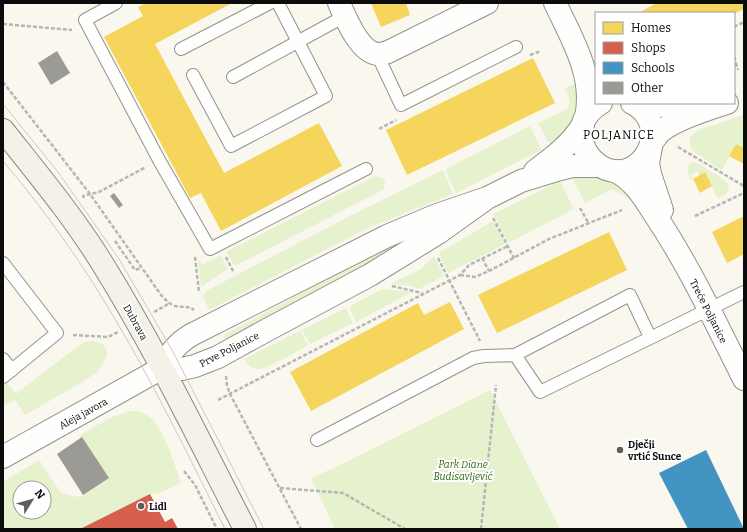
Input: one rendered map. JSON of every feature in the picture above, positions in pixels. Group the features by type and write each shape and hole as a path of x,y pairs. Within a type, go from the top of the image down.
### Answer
{"main road":[{"name":"Dubrava","path":"3,130 48,186 101,262 130,309 245,529"}],"street":[{"path":"342,9 356,38 372,51 388,52 487,3"},
{"path":"555,3 576,45 595,73"},
{"path":"576,45 587,81 590,115"},
{"path":"635,104 649,107 659,107 674,104"},
{"name":"Treće Poljanice","path":"635,104 645,112 650,121 653,132 648,163 650,174 674,243"},
{"path":"651,145 661,132 670,125 724,104"},
{"name":"Treće Poljanice","path":"590,115 582,137 584,148 590,158 607,168 624,175 640,193 674,243 744,379"},
{"name":"Prve Poljanice","path":"490,208 437,215 387,236 210,325 181,342 172,350 162,368 188,368 218,357 370,275 438,233 490,208 521,181 565,148 590,115"},
{"name":"Prve Poljanice","path":"521,181 573,166 626,170 637,165 645,157 651,145"},
{"name":"Aleja javora","path":"3,457 162,368"}],"lane":[{"path":"116,3 85,20 159,160 210,249 366,169"},
{"path":"181,49 270,3"},
{"path":"194,75 231,146 326,96 278,3"},
{"path":"233,77 298,41 342,9"},
{"path":"372,51 402,105 516,47"},
{"path":"3,263 57,333 7,374 3,359"},
{"path":"516,355 540,392 744,292"},
{"path":"317,440 472,358 516,355 630,295 650,337"}],"path":[{"path":"735,26 744,22"},
{"path":"3,24 91,32"},
{"path":"528,56 541,51"},
{"path":"735,60 738,70"},
{"path":"3,82 90,194 161,295 175,306 192,308 197,313"},
{"path":"379,129 386,126"},
{"path":"678,148 744,186"},
{"path":"83,196 99,192 159,160"},
{"path":"695,216 744,193"},
{"path":"490,208 514,258"},
{"path":"580,208 589,224"},
{"path":"460,275 474,277 489,271 549,239 622,210"},
{"path":"218,400 449,279 460,275 469,265 508,246"},
{"path":"435,252 483,347"},
{"path":"482,258 489,271"},
{"path":"135,270 141,268"},
{"path":"388,286 423,293"},
{"path":"161,308 170,303"},
{"path":"57,333 108,337"},
{"path":"225,371 227,386 230,394 301,529"},
{"path":"481,529 496,385"},
{"path":"184,471 195,485 217,529"},
{"path":"280,488 344,493 405,529"}],"green space":[{"path":"576,83 580,100 578,113 562,138 550,145 538,123 567,109 569,101 565,88"},
{"path":"744,115 744,148 736,144 722,170 694,152 690,143 690,138 694,133"},
{"path":"530,126 541,150 456,193 446,169"},
{"path":"692,162 699,164 727,182 729,187 727,193 718,199 705,172 699,176 697,172 691,175 693,179 690,179 687,168"},
{"path":"443,170 453,194 368,228 209,310 203,296 206,291 348,217"},
{"path":"598,170 634,197 630,199 612,189 585,203 571,175"},
{"path":"375,176 382,178 385,181 384,189 235,266 226,252"},
{"path":"560,181 574,209 508,243 493,214"},
{"path":"493,221 505,244 448,273 439,253"},
{"path":"401,235 422,238 229,340 225,339 224,335 341,272"},
{"path":"221,255 228,269 201,287 198,259 202,265"},
{"path":"434,256 444,276 419,289 411,286 390,284 421,269"},
{"path":"382,289 412,292 356,322 349,307"},
{"path":"346,308 353,323 310,344 302,330"},
{"path":"300,331 308,345 267,367 256,369 252,368 246,363 244,359"},
{"path":"94,341 104,345 107,355 99,370 84,381 25,415 15,399 3,407 3,386 7,383 16,394 78,346 85,342"},
{"name":"Park Diane Budisavljević","path":"490,390 560,529 335,529 311,478"},
{"path":"134,411 143,413 152,419 158,426 168,445 181,483 160,493 150,494 80,529 3,529 3,482 39,460 61,493 76,497 83,495 79,436 118,415"}],"building: Homes":[{"path":"146,3 232,3 155,44 224,173 319,123 342,166 221,231 201,193 190,198 104,37 143,16 138,7"},
{"path":"371,3 406,3 410,15 381,27"},
{"path":"657,3 744,3 744,9 735,14 735,12 640,12"},
{"path":"533,58 555,103 407,175 386,130"},
{"path":"736,144 744,148 744,164 729,156"},
{"path":"705,172 712,186 700,193 693,179"},
{"path":"744,216 744,254 727,263 712,232"},
{"path":"609,232 627,270 497,333 478,295"},
{"path":"450,302 464,329 311,411 290,372 418,303 424,315"}],"building: Shops":[{"name":"Lidl","path":"150,494 165,522 172,518 178,529 80,529"}],"building: Schools":[{"path":"706,450 744,529 688,529 659,473"}],"building: Other":[{"path":"57,51 70,73 51,85 38,63"},
{"path":"114,193 123,205 119,208 110,196"},
{"path":"82,437 109,478 83,495 57,454"}],"tram line":[{"path":"3,104 58,172 119,259 172,350 264,529"},
{"path":"3,161 32,196 59,233 85,270 109,309 155,390 225,529"}],"place":[{"name":"Dječji vrtić Sunce","path":"620,450"},
{"name":"Lidl","path":"141,506"}],"district":[{"name":"POLJANICE","path":"619,135"}]}
